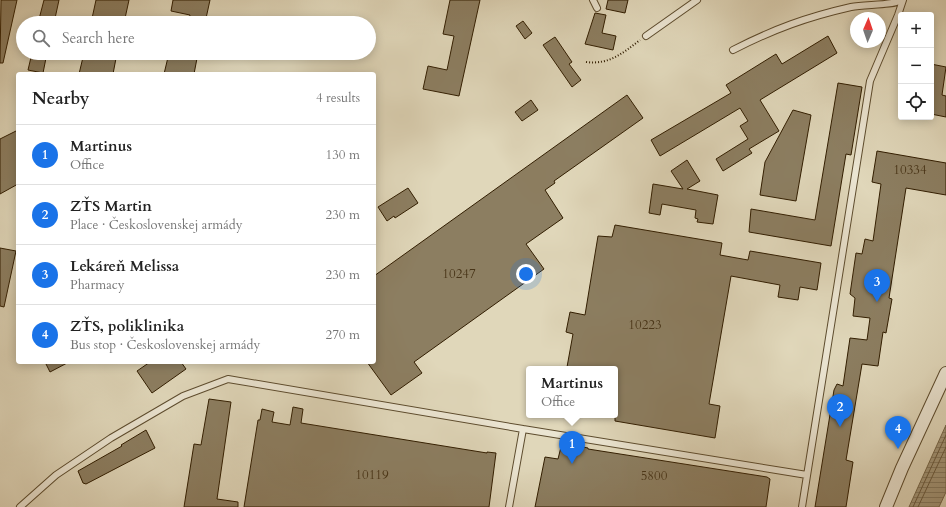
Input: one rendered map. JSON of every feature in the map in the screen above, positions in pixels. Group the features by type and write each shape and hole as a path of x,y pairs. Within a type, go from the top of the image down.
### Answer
{"street":[{"path":"886,507 902,468 946,373"}],"lane":[{"path":"593,0 597,8"},
{"path":"646,36 697,0"},
{"path":"734,50 773,30 815,15 858,5 902,0 898,15 870,81 802,507"},
{"path":"20,507 56,475 111,438 183,396 228,379 807,475"},
{"path":"509,507 523,429"}],"path":[{"path":"586,62 596,64 612,60 646,36"}],"water":[{"path":"946,425 946,492 939,507 909,507"}],"building":[{"path":"1,0 17,0 3,63 0,63"},
{"path":"44,0 59,0 56,16 40,16"},
{"path":"96,0 129,0 126,16 93,16"},
{"path":"173,0 210,0 207,16 190,16 171,11"},
{"path":"450,0 480,0 459,96 423,89 428,66 447,70 454,36 443,34"},
{"path":"608,0 628,0 625,13 606,9"},
{"path":"595,13 606,15 602,33 616,36 613,50 585,44"},
{"path":"523,21 532,33 525,39 516,26"},
{"path":"828,36 837,53 760,100 779,131 749,149 752,153 723,171 716,159 748,139 740,126 748,121 740,108 660,156 651,140 731,93 726,85 776,54 782,64"},
{"path":"555,37 572,62 569,64 581,80 572,87 543,45"},
{"path":"30,60 46,60 43,72 28,70"},
{"path":"82,60 116,60 113,72 79,72"},
{"path":"167,60 197,60 194,72 164,72"},
{"path":"934,65 946,67 942,95 946,96 946,117 934,115"},
{"path":"838,83 862,87 851,155 846,154 831,246 749,232 751,209 815,220"},
{"path":"627,95 643,118 554,181 555,183 545,190 563,218 526,244 544,269 414,362 422,373 391,395 368,364 376,364 376,275"},
{"path":"531,100 538,110 522,121 515,112"},
{"path":"793,110 811,115 796,201 760,195 765,162"},
{"path":"16,131 16,185 0,194 0,139"},
{"path":"877,151 946,163 946,195 906,188 889,298 892,299 886,333 883,332 878,366 862,364 846,460 853,462 846,507 815,507 834,390 837,384 843,386 850,338 867,340 870,318 853,316 855,298 850,294 856,253 862,254 865,239 873,241 881,184 872,182"},
{"path":"687,160 700,181 687,189 718,195 713,224 697,222 698,219 695,218 696,210 662,204 660,215 649,213 653,184 683,189 671,171"},
{"path":"408,188 418,203 395,218 394,216 387,221 378,207"},
{"path":"615,225 722,243 720,255 748,260 750,251 821,263 817,290 800,287 798,300 778,297 780,285 731,276 709,404 720,406 715,438 615,421 615,418 618,418 618,366 567,366 573,334 566,332 570,312 585,315 598,236 612,237"},
{"path":"0,248 16,251 4,307 0,306"},
{"path":"46,364 65,364 50,372"},
{"path":"147,364 182,364 186,369 152,393 137,371"},
{"path":"209,399 231,402 217,499 238,502 238,507 184,507 194,444 201,445"},
{"path":"293,407 303,409 301,423 487,453 496,453 489,507 244,507 258,420 260,420 262,409 274,412 272,422 290,425"},
{"path":"146,430 155,448 86,484 83,483 78,471 122,446 121,445"},
{"path":"562,443 588,449 767,477 770,479 766,507 535,507 545,457 558,459"}],"place":[{"name":"Lekáreň Melissa","path":"877,302"},
{"name":"ZŤS Martin","path":"840,427"},
{"name":"ZŤS, poliklinika","path":"898,449"},
{"name":"Martinus","path":"572,464"}]}
